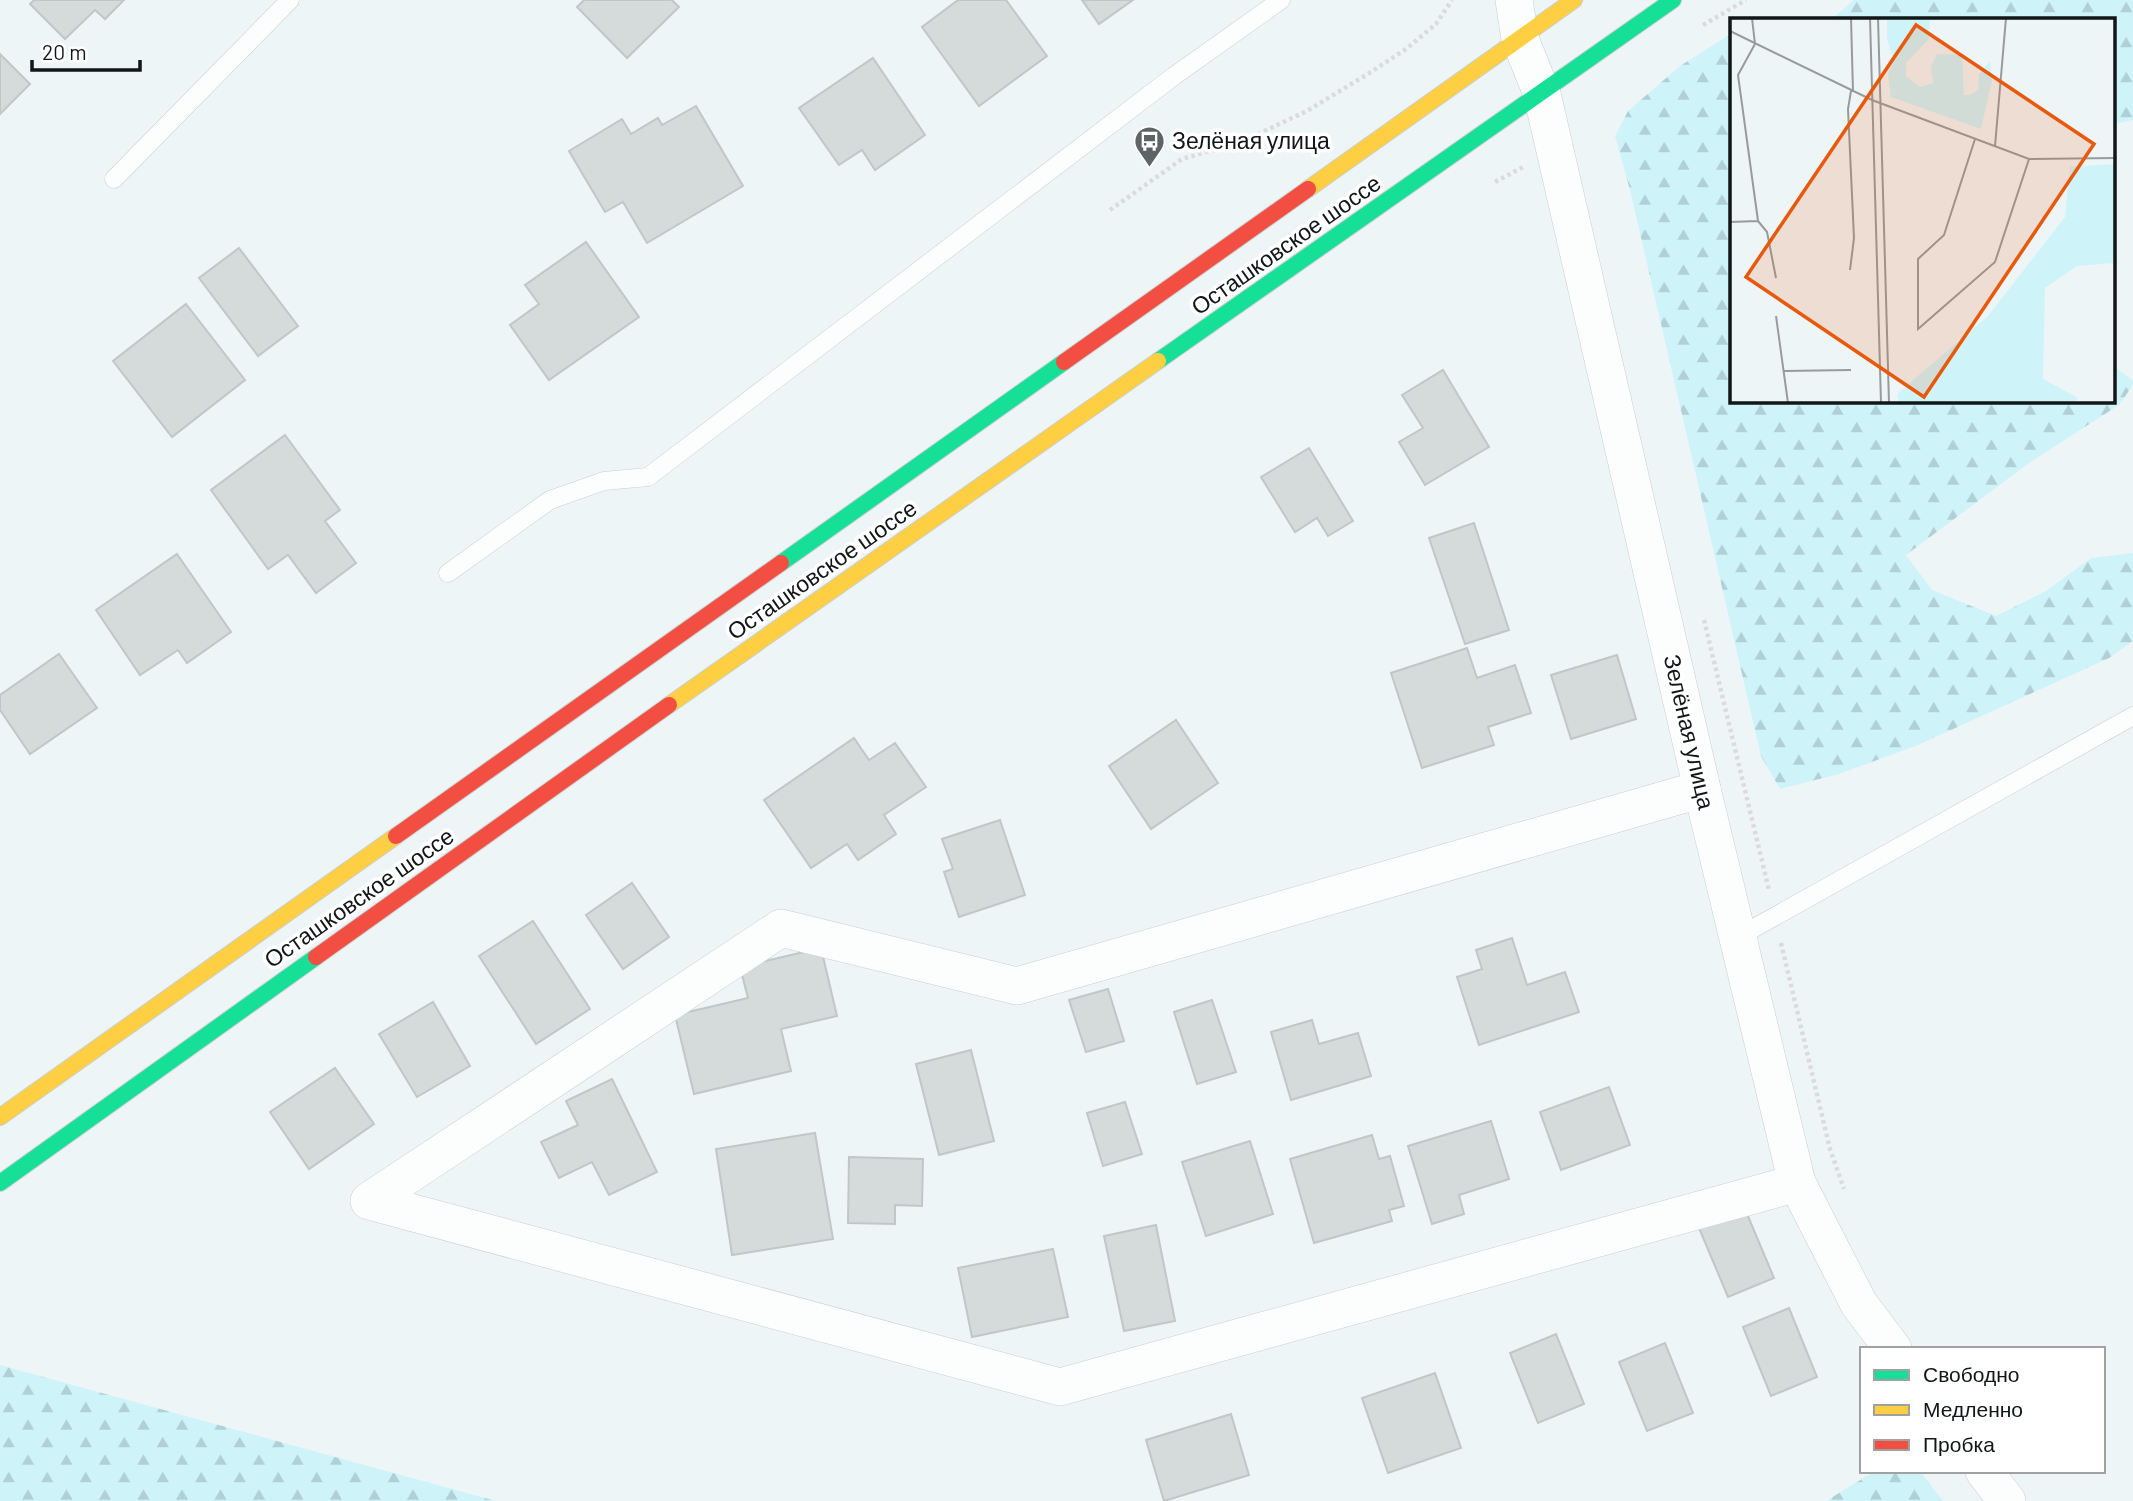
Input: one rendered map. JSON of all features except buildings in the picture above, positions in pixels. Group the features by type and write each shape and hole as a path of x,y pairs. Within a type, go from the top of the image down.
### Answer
{"main road":[{"name":"Осташковское шоссе","path":"0,1117 1574,0"},
{"name":"Осташковское шоссе","path":"0,1182 667,706 1673,0"}],"street":[{"name":"Зелёная улица","path":"1514,0 1520,39 1542,94 1702,789 1797,1183 1859,1304 1891,1347"},
{"path":"1702,789 1017,986 780,928 369,1201 1060,1387 1797,1183"},
{"path":"1986,1473 2007,1501"}],"lane":[{"path":"114,179 290,0"},
{"path":"448,573 550,500 604,481 648,477 1174,76 1281,0"},
{"path":"1738,937 2133,716"}],"path":[{"path":"1110,210 1182,159 1241,142 1307,111 1371,72 1406,49 1436,24 1452,0"},
{"path":"1703,617 1830,1149 1848,1200"}],"green space":[{"path":"1854,0 2133,0 2133,120 2116,124 2116,18 1800,18 1834,17"},
{"path":"1730,34 1730,402 2116,402 2116,368 2133,381 2119,405 2029,463 1906,555 1932,590 1996,616 2046,591 2091,558 2133,553 2133,641 2109,658 1918,745 1839,774 1780,789 1761,756 1630,190 1615,136 1628,111 1680,66"},
{"path":"0,1365 496,1501 0,1501"},
{"path":"1872,1473 1922,1473 1943,1501 1826,1501"}],"traffic: fast":[{"path":"1158,361 1673,0"},
{"path":"781,563 1064,362"},
{"path":"0,1183 316,957"}],"traffic: slow":[{"path":"1308,189 1574,0"},
{"path":"669,705 1158,361"},
{"path":"0,1117 396,836"}],"traffic: jam":[{"path":"1064,362 1308,189"},
{"path":"396,836 781,563"},
{"path":"316,957 669,705"}],"place":[{"name":"Зелёная улица","path":"1149,168"}]}
